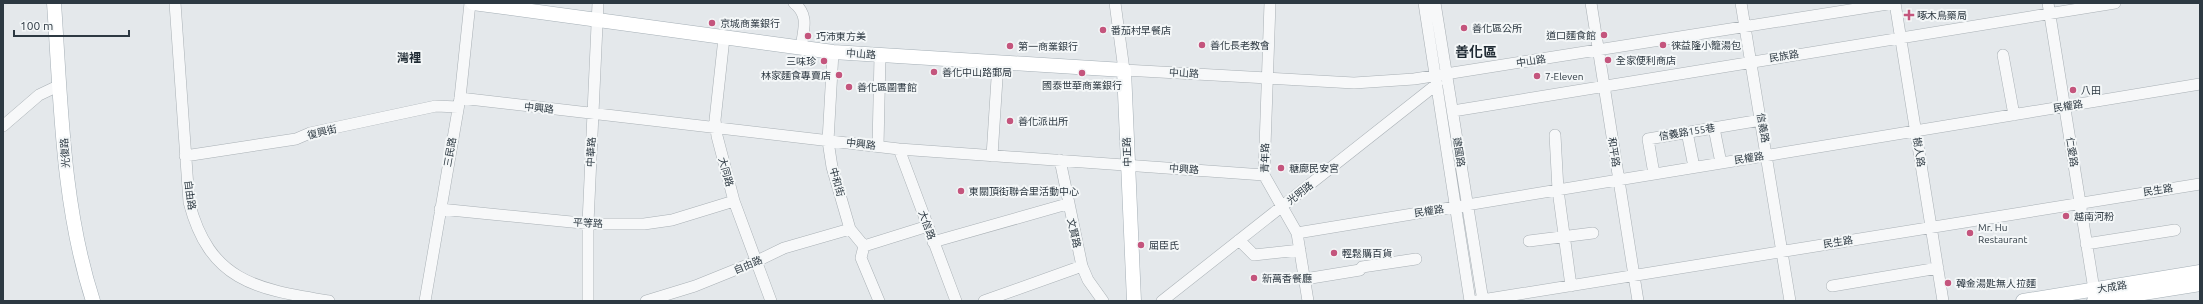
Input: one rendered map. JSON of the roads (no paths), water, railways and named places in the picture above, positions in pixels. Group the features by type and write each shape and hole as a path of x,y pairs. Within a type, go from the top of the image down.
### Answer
{"main road":[{"name":"光復路","path":"54,3 68,192 75,234 93,301"},
{"name":"中山路","path":"471,3 833,52 1124,70"},
{"name":"中正路","path":"1124,70 1132,301"},
{"name":"大成路","path":"2094,297 2200,272"},
{"name":"大成路","path":"2023,301 2094,297 2200,284"}],"street":[{"name":"自由路","path":"175,3 189,202 194,220 207,244 232,273 256,286 270,291 329,301"},
{"name":"三民路","path":"425,301 459,102 471,3"},
{"name":"中華路","path":"588,301 588,223 598,3"},
{"path":"794,3 800,8 804,15 801,48"},
{"name":"中正路","path":"1115,3 1124,70"},
{"name":"青年路","path":"1270,3 1269,78 1264,176 1298,233 1308,301"},
{"name":"建國路","path":"1424,3 1470,301"},
{"name":"建國路","path":"1435,3 1468,205 1481,301"},
{"name":"和平路","path":"1591,3 1638,301"},
{"name":"信義路","path":"1741,3 1790,301"},
{"name":"中山路","path":"1124,70 1354,83 1436,80 1447,74 1894,3"},
{"name":"樹人路","path":"1894,3 1943,301"},
{"name":"民族路","path":"1453,111 1900,37 2049,8 2115,3"},
{"name":"仁愛路","path":"2049,8 2094,297"},
{"name":"大同路","path":"724,38 716,128 721,155 734,201 772,301"},
{"name":"中和街","path":"833,52 828,141 832,167 850,229 864,246"},
{"path":"2003,55 2014,115"},
{"path":"878,146 880,56"},
{"path":"992,156 998,63"},
{"name":"光明路","path":"1162,301 1282,206 1436,80"},
{"name":"民權路","path":"1298,233 2200,84"},
{"path":"3,126 39,95 60,85"},
{"name":"復興街","path":"186,156 296,139 310,133 459,102"},
{"name":"中興路","path":"459,102 593,114 899,149 1264,176"},
{"name":"信義路155巷","path":"1654,174 1648,139 1761,120"},
{"path":"1714,128 1722,163"},
{"path":"1687,132 1694,167"},
{"path":"1555,135 1558,190 1571,286"},
{"name":"大信路","path":"899,149 956,301"},
{"name":"文賢路","path":"1060,160 1067,204 1082,266 1088,280 1102,301"},
{"name":"民生路","path":"1481,301 2200,184"},
{"name":"平等路","path":"440,209 588,223 644,224 663,222 734,201"},
{"path":"934,242 1067,204"},
{"path":"879,301 861,258 864,246 928,226"},
{"name":"自由路","path":"646,301 695,286 758,261 784,248 850,229"},
{"path":"2086,244 2175,230"},
{"path":"1529,241 1593,233"},
{"path":"1239,240 1254,254 1300,250"},
{"path":"1305,280 1360,270 1362,267 1416,259"},
{"path":"984,301 1082,266"},
{"path":"1832,286 1938,268"}],"place":[{"name":"啄木鳥藥局","path":"1909,15"},
{"name":"京城商業銀行","path":"712,23"},
{"name":"善化區公所","path":"1464,28"},
{"name":"番茄村早餐店","path":"1103,30"},
{"name":"道口麵食館","path":"1604,35"},
{"name":"巧沛東方美","path":"808,36"},
{"name":"善化長老教會","path":"1202,45"},
{"name":"徠益隆小籠湯包","path":"1663,45"},
{"name":"第一商業銀行","path":"1010,46"},
{"name":"全家便利商店","path":"1608,60"},
{"name":"三味珍","path":"824,61"},
{"name":"善化中山路郵局","path":"934,72"},
{"name":"國泰世華商業銀行","path":"1082,73"},
{"name":"林家麵食專賣店","path":"839,75"},
{"name":"7-Eleven","path":"1537,76"},
{"name":"善化區圖書館","path":"849,87"},
{"name":"八田","path":"2073,90"},
{"name":"善化派出所","path":"1010,121"},
{"name":"糖廍民安宮","path":"1281,168"},
{"name":"東關頂街聯合里活動中心","path":"961,191"},
{"name":"越南河粉","path":"2066,216"},
{"name":"Mr. Hu Restaurant","path":"1970,233"},
{"name":"屈臣氏","path":"1141,245"},
{"name":"輕鬆購百貨","path":"1334,253"},
{"name":"新萬香餐廳","path":"1254,278"},
{"name":"韓金湯匙無人拉麵","path":"1948,283"}],"district":[{"name":"善化區","path":"1476,52"},
{"name":"灣裡","path":"409,57"}]}
